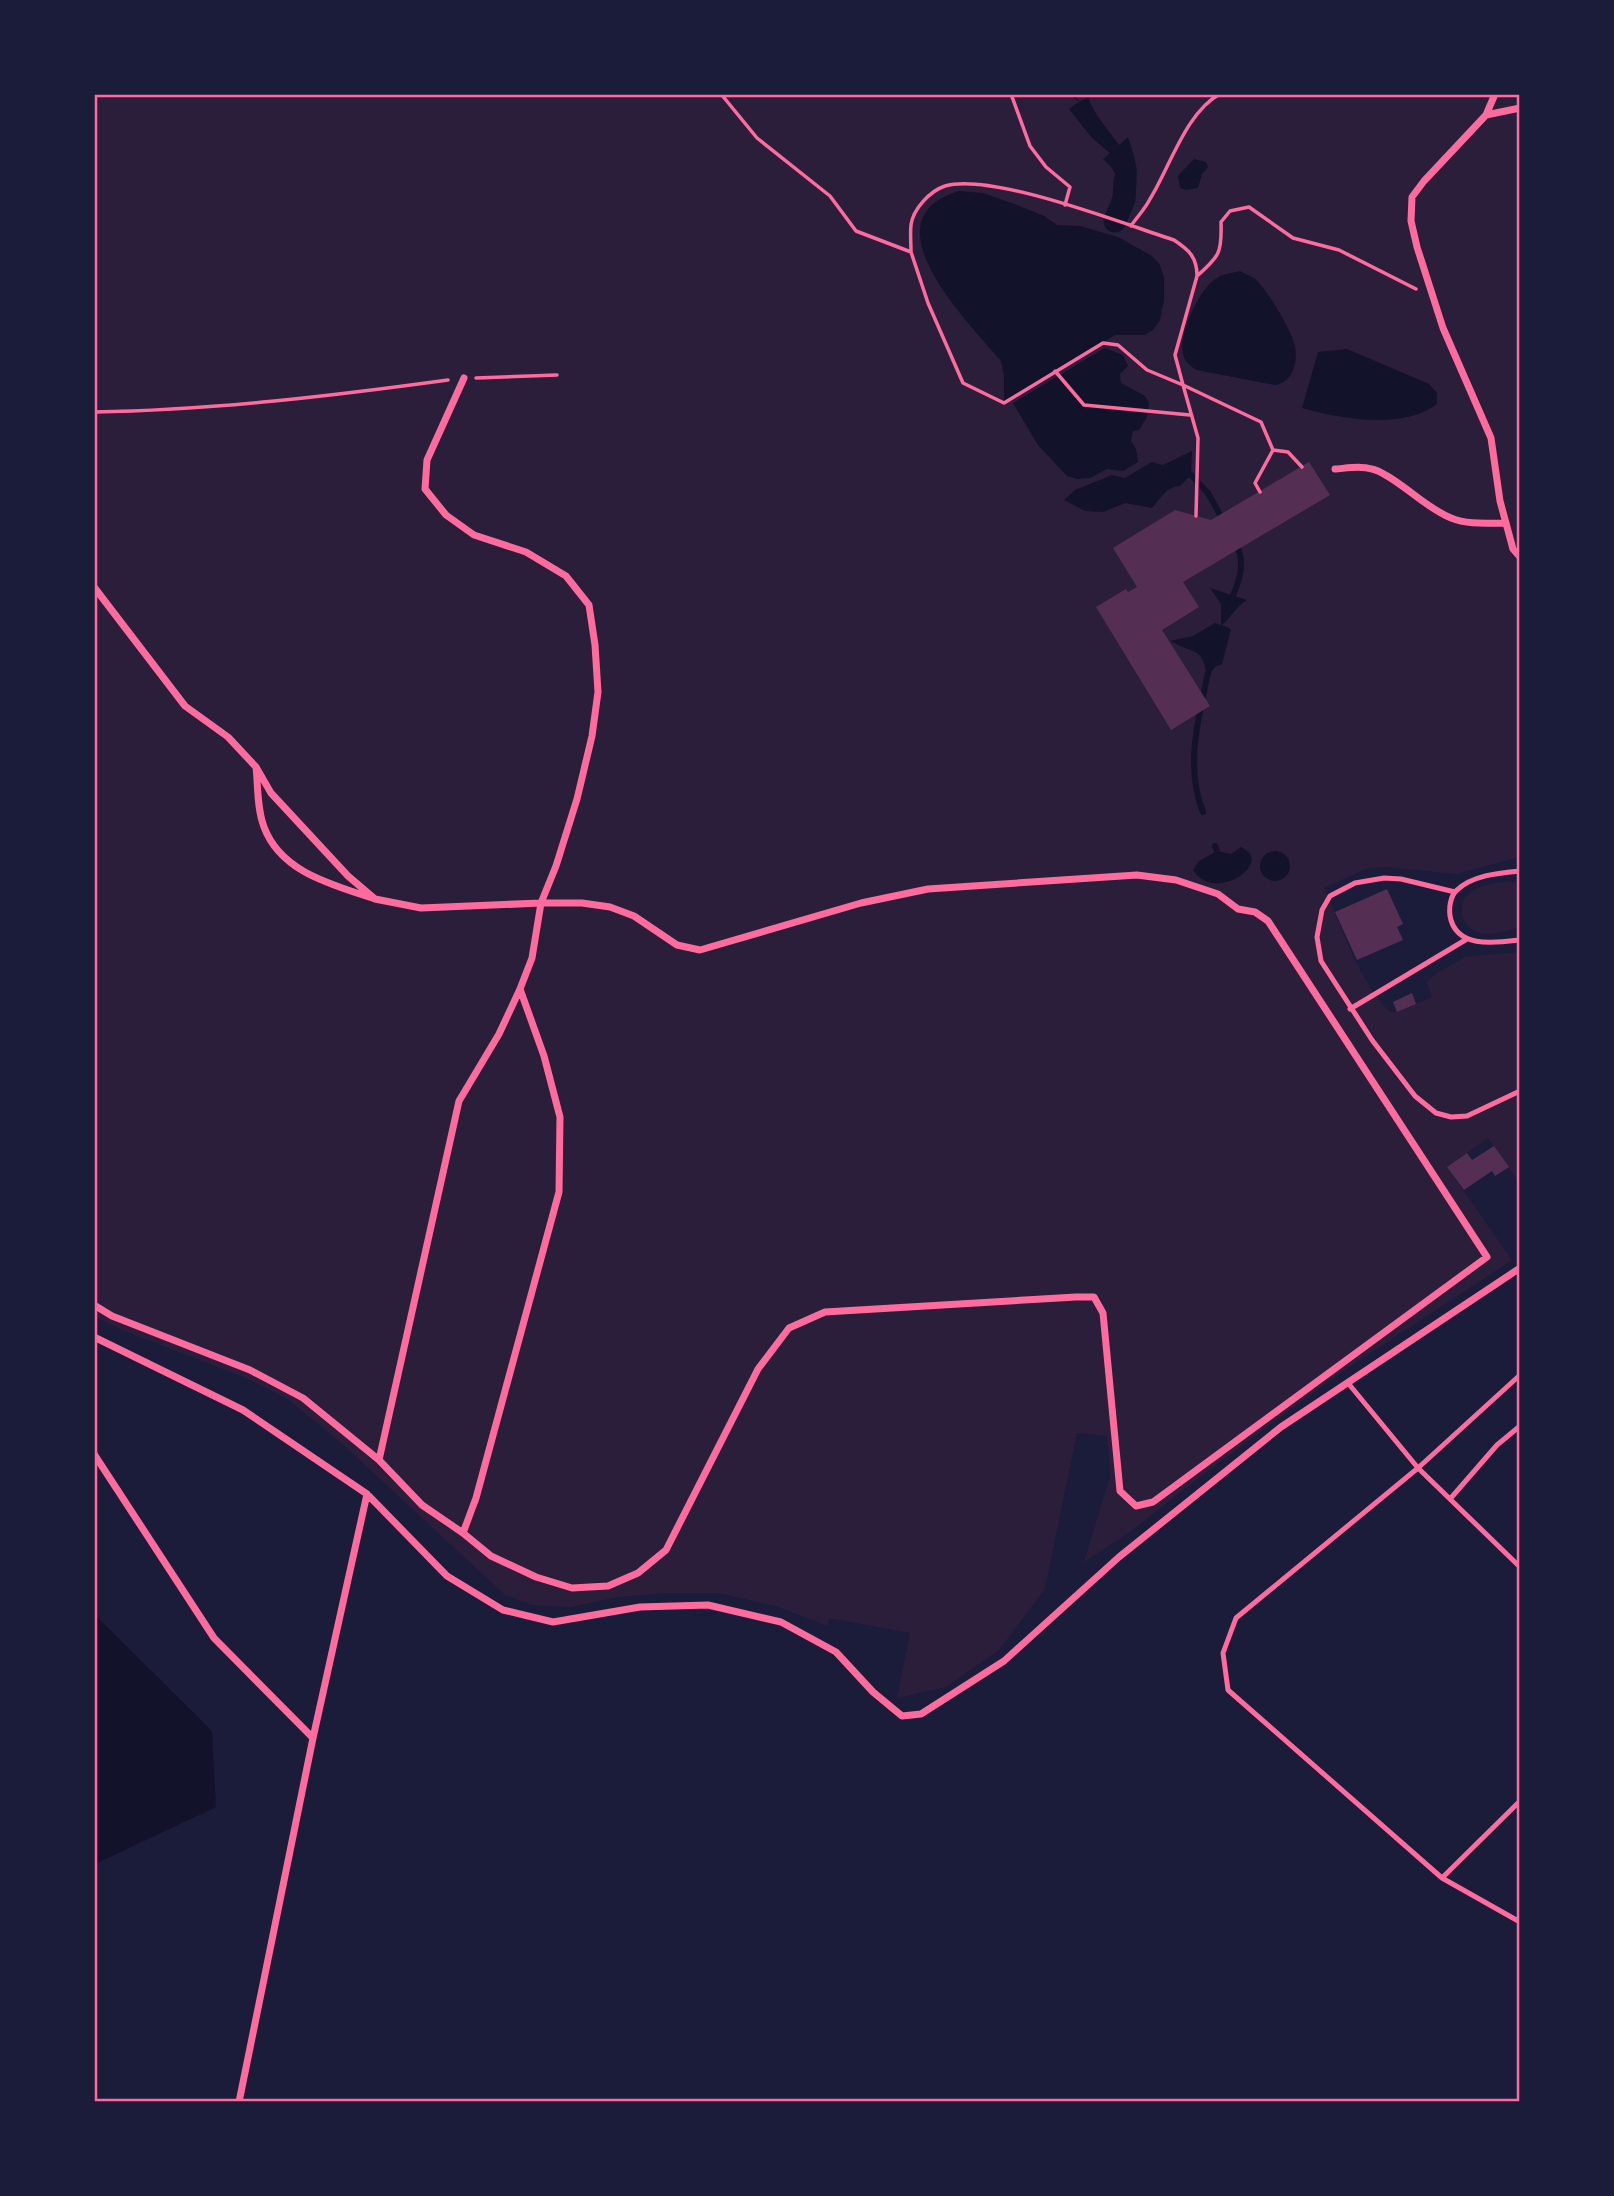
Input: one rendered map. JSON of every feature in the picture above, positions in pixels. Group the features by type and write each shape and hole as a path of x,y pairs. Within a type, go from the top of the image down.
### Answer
{"street":[{"path":"1495,94 1486,115 1412,197 1411,221 1443,328 1491,438 1505,523 1513,549 1520,557"},
{"path":"1486,115 1520,108"},
{"path":"379,1460 459,1101 499,1034 533,958 541,903 577,799 592,736 598,692 589,606 566,576 526,552 474,535 446,515 425,489 427,460 464,378"},
{"path":"1335,469 1377,470 1419,500 1453,519 1471,523 1505,523"},
{"path":"94,587 185,706 228,737 256,768 279,802 348,876 375,899"},
{"path":"94,1305 112,1316 250,1370 303,1398 379,1460 422,1505 491,1556 536,1577 572,1588 608,1586 638,1573 666,1550 758,1369 789,1328 825,1312 1094,1297 1102,1313 1120,1491 1136,1506 1153,1502 1488,1257 1268,922 1255,912 1238,909 1218,894 1176,880 1137,875 928,889 862,902 700,950 677,945 634,916 610,907 582,903 541,903 421,908 375,899 328,883 293,866 276,848 264,827 256,768"},
{"path":"463,1533 476,1498 559,1192 560,1117 544,1056 520,989"},
{"path":"94,1337 243,1410 367,1494 447,1576 503,1610 553,1622 640,1607 708,1605 780,1622 836,1652 873,1692 902,1716 921,1714 1004,1661 1119,1558 1281,1427 1520,1268"},
{"path":"94,1454 214,1639 313,1738"},
{"path":"239,2102 313,1738 367,1494"}],"lane":[{"path":"1520,871 1492,874 1468,883 1455,892 1449,908 1452,926 1466,939 1490,944 1520,940"},
{"path":"1455,892 1401,879 1384,878 1355,883 1330,896 1322,910 1317,937 1321,961 1350,1009 1415,1096 1436,1113 1451,1117 1467,1116 1520,1091"},
{"path":"1350,1009 1466,939"},
{"path":"1520,1375 1418,1468 1236,1618 1223,1653 1228,1690 1442,1878 1520,1922"},
{"path":"1348,1383 1418,1468 1520,1567"},
{"path":"1450,1499 1497,1445 1520,1426"},
{"path":"1442,1878 1520,1801"}],"path":[{"path":"721,94 757,138 830,196 856,231 911,252"},
{"path":"1010,94 1030,146 1046,167 1070,187 1065,205"},
{"path":"1131,226 1150,200 1193,120 1220,94"},
{"path":"1196,516 1198,438 1190,415 1183,385 1175,355 1197,276 1197,264 1190,251 1174,240 1065,205 995,187 962,183 942,187 922,201 911,222 911,252 928,303 963,383 1004,403 1103,343 1118,345 1147,370 1183,385 1261,422 1273,450"},
{"path":"1197,276 1214,261 1222,246 1221,222 1230,211 1249,207 1293,238 1339,250 1432,297"},
{"path":"1055,371 1084,405 1190,415"},
{"path":"94,412 136,412 339,395 464,378 557,375"},
{"path":"1273,450 1288,453 1302,467"},
{"path":"1260,492 1255,483 1273,450"}],"shaded area":[{"path":"94,95 1519,95 1519,857 1457,874 1386,867 1366,869 1324,888 1360,970 1390,1012 1397,1012 1432,997 1426,982 1465,957 1519,952 1519,1182 1488,1138 1447,1167 1512,1260 1336,1376 1130,1532 1084,1562 1110,1476 1107,1436 1077,1433 1045,1589 999,1650 946,1687 897,1698 910,1633 829,1618 828,1626 778,1607 719,1593 618,1597 571,1607 532,1605 505,1595 340,1442 289,1400 246,1378 95,1317"},
{"path":"1088,97 1119,145 1128,137 1137,175 1132,190 1120,209 1118,181 1103,159 1110,153 1092,138 1069,109"},
{"path":"1194,159 1206,162 1208,167 1202,174 1198,188 1180,188 1178,176"},
{"path":"959,191 983,193 1044,216 1057,225 1080,226 1118,237 1152,256 1160,265 1164,277 1164,300 1160,320 1153,330 1145,335 1115,335 1004,403 1001,361 948,297 932,272 922,247 921,224 932,205"},
{"path":"1240,271 1255,279 1266,292 1293,339 1295,365 1290,376 1281,383 1275,385 1197,370 1188,364 1184,357 1182,346 1187,325 1202,293 1217,278"},
{"path":"1105,348 1123,355 1128,366 1120,374 1121,383 1145,396 1149,403 1147,417 1139,430 1133,431 1131,441 1136,449 1138,462 1123,471 1107,469 1090,478 1077,479 1067,476 1038,445 1013,403"},
{"path":"1347,349 1429,384 1437,393 1437,404 1423,412 1390,420 1335,416 1302,408 1318,352"},
{"path":"1192,451 1191,475 1180,486 1168,491 1152,508 1125,503 1103,512 1085,511 1064,500 1075,490 1112,475 1125,478 1152,462 1163,465"},
{"path":"1210,588 1247,600 1222,625 1231,629 1222,664 1215,667 1207,678 1200,656 1170,641 1193,636 1215,623 1221,625 1221,604"},
{"path":"1241,847 1250,854 1251,861 1242,875 1233,880 1211,883 1201,879 1193,870 1199,861 1217,851 1231,854"},
{"path":"1275,851 1286,855 1290,866 1286,877 1275,881 1264,877 1260,866 1264,855"},
{"path":"1519,882 1519,927 1481,933 1467,925 1462,906 1469,894 1491,884"},
{"path":"95,1615 212,1731 216,1807 95,1864"}],"building":[{"path":"1309,462 1330,495 1183,582 1199,607 1162,630 1210,706 1171,730 1096,607 1126,589 1128,592 1137,587 1113,548 1175,510 1211,520"},
{"path":"1387,889 1403,924 1397,927 1403,940 1357,960 1335,912"},
{"path":"1412,993 1416,1004 1397,1012 1393,1002"},
{"path":"1494,1146 1509,1167 1495,1176 1492,1171 1464,1190 1447,1167 1467,1153 1472,1160"}],"waterway":[{"path":"1115,221 1124,199 1125,181"},
{"path":"1191,475 1208,493 1224,522"},
{"path":"1230,603 1241,567 1236,544"},
{"path":"1203,812 1194,761 1197,726 1208,673"},
{"path":"1215,846 1217,851"}]}
